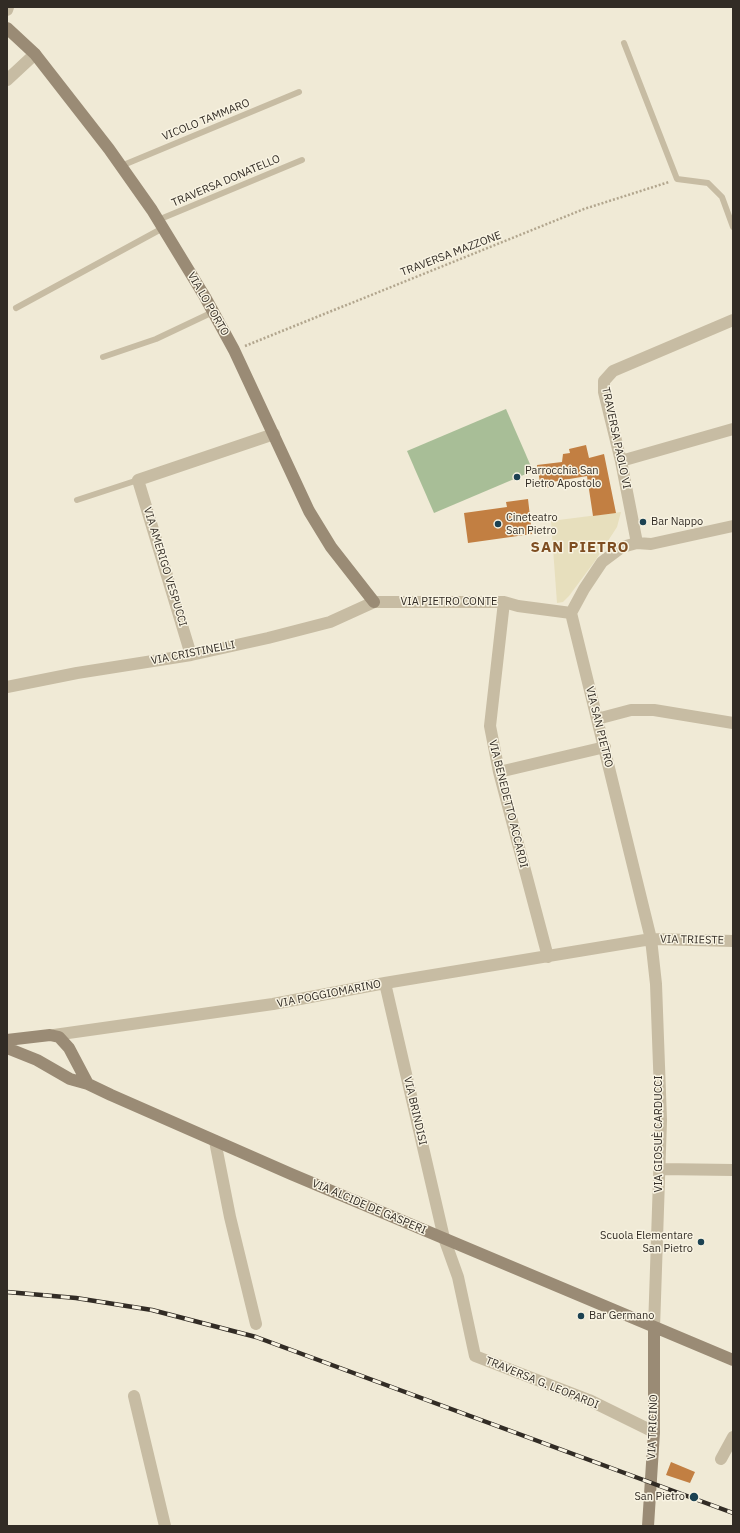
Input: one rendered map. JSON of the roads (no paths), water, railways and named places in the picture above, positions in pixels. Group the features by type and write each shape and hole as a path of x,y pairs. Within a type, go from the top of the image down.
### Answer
{"main road":[{"name":"VIA LO PORTO","path":"7,28 35,54 121,166 161,224 234,350 309,511 331,547 374,602"},
{"name":"VIA POGGIOMARINO","path":"7,1040 49,1035"},
{"path":"69,1048 65,1063 61,1065 43,1063 34,1055 33,1046 37,1039 49,1035 62,1040 69,1048 88,1084"},
{"name":"VIA ALCIDE DE GASPERI","path":"7,1048 43,1063 70,1079 88,1084 215,1141 654,1328 733,1360"},
{"name":"VIA TRICINO","path":"648,1526 654,1432 654,1328"}],"street":[{"path":"7,80 35,54"},
{"name":"TRAVERSA PAOLO VI","path":"637,543 621,461 604,392 604,381 608,375 733,320"},
{"path":"621,461 733,429"},
{"path":"138,480 274,434"},
{"name":"VIA AMERIGO VESPUCCI","path":"138,480 191,655"},
{"path":"571,613 584,589 602,562 622,547 637,543 650,544 733,526"},
{"name":"VIA PIETRO CONTE","path":"374,602 504,602 518,606 571,613"},
{"name":"VIA CRISTINELLI","path":"7,687 77,673 191,655 330,622 374,602"},
{"name":"VIA BENEDETTO ACCARDI","path":"504,602 490,726 499,772 548,957"},
{"name":"VIA SAN PIETRO","path":"571,613 651,939"},
{"path":"597,719 631,710 654,710 733,723"},
{"path":"499,772 604,747"},
{"name":"VIA TRIESTE","path":"651,939 733,941"},
{"name":"VIA POGGIOMARINO","path":"49,1035 273,1004 385,983 651,939"},
{"name":"VIA GIOSUÈ CARDUCCI","path":"651,939 656,984 661,1120 654,1328"},
{"name":"VIA BRINDISI","path":"385,983 444,1238"},
{"path":"215,1141 230,1217 256,1324"},
{"path":"660,1170 733,1170"},
{"name":"TRAVERSA G. LEOPARDI","path":"444,1238 458,1277 475,1356 589,1400 654,1432"},
{"path":"134,1396 165,1526"},
{"path":"721,1459 733,1437"}],"lane":[{"path":"624,43 677,179 708,183 722,197 733,227"},
{"name":"VICOLO TAMMARO","path":"121,166 299,92"},
{"name":"TRAVERSA DONATELLO","path":"16,308 161,224 302,160"},
{"path":"103,357 156,339 213,312"},
{"path":"77,500 138,480"}],"railway":[{"path":"7,1292 76,1298 152,1310 256,1337 733,1513"}],"place":[{"name":"Parrocchia San Pietro Apostolo","path":"517,477"},
{"name":"Bar Nappo","path":"643,522"},
{"name":"Cineteatro San Pietro","path":"498,524"},
{"name":"Scuola Elementare San Pietro","path":"701,1242"},
{"name":"Bar Germano","path":"581,1316"},
{"name":"San Pietro","path":"694,1497"}],"district":[{"name":"SAN PIETRO","path":"580,548"}]}
